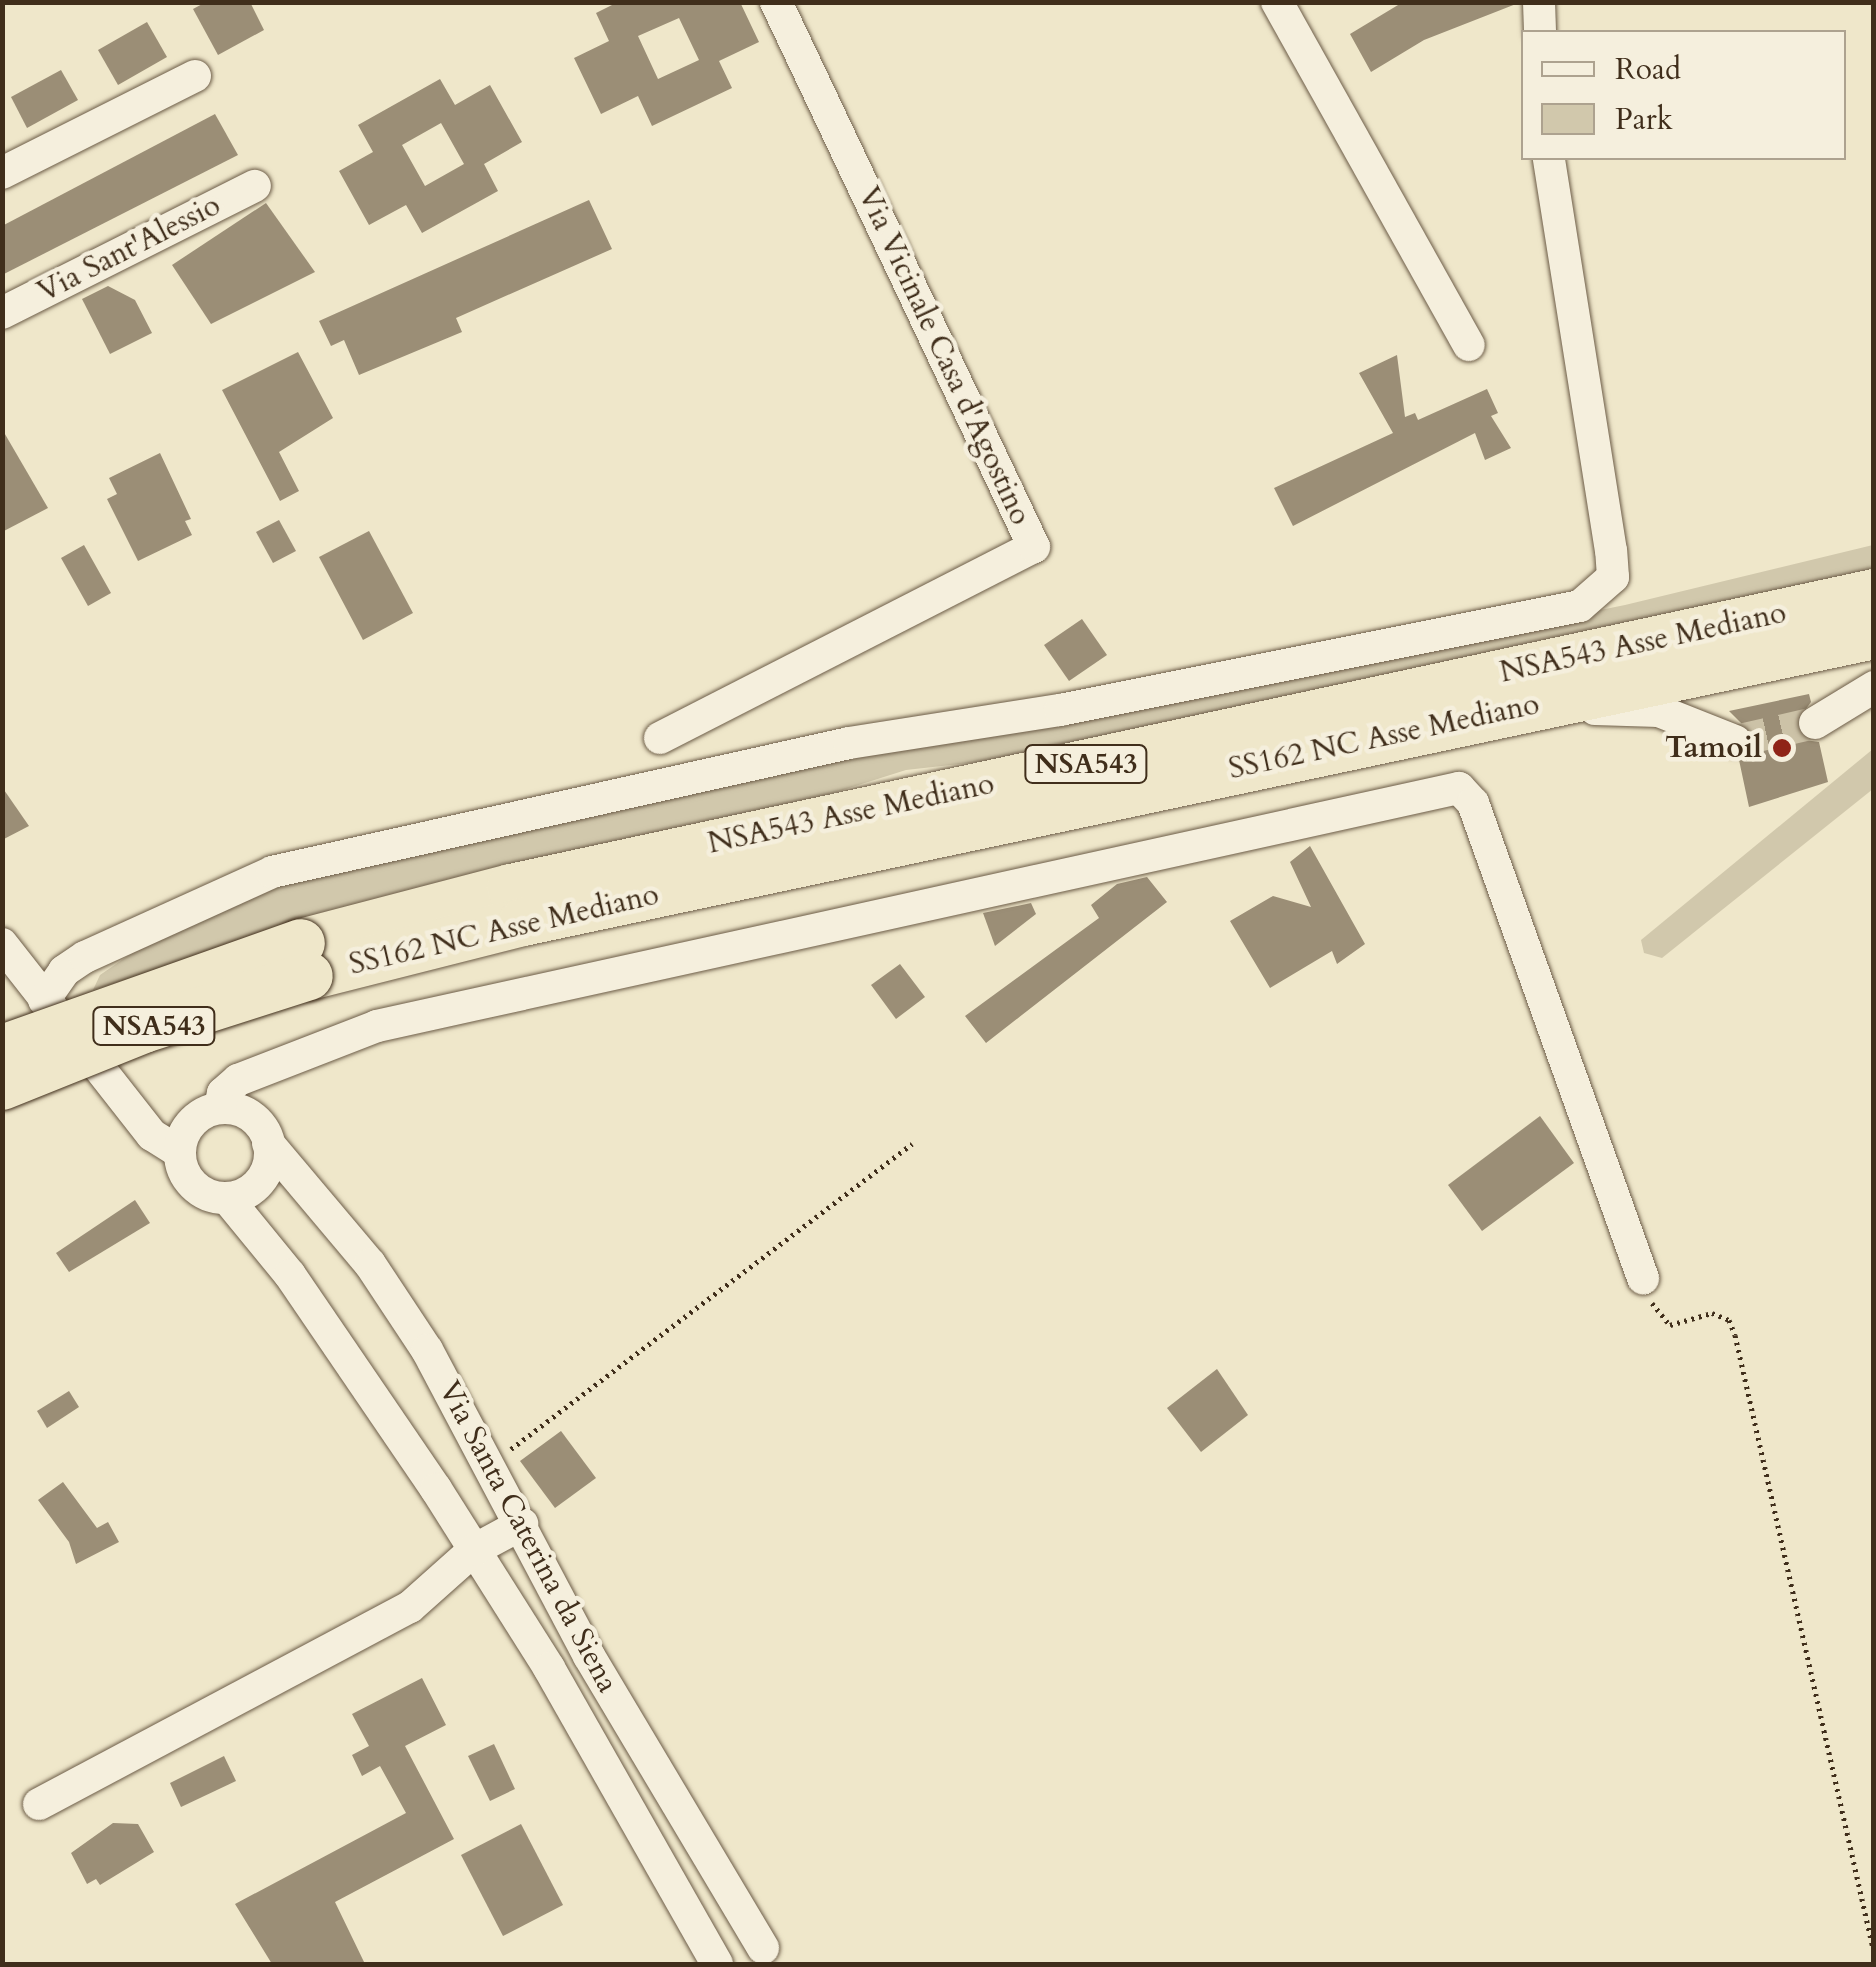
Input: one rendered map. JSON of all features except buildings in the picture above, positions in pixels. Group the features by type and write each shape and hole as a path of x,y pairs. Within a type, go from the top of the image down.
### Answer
{"highway":[{"name":"NSA543 Asse Mediano","path":"2,1086 305,959 511,888 1874,592"},
{"name":"SS162 NC Asse Mediano","path":"2,1048 305,959 523,922 1874,635"}],"street":[{"name":"Via Vicinale Casa d'Agostino","path":"660,738 1034,547 776,2"},
{"path":"1277,2 1469,346"},
{"path":"1539,2 1540,30"},
{"path":"2,173 195,76"},
{"path":"44,1000 64,972 85,957 272,872 849,743 1060,710 1580,606 1613,577 1612,552 1549,160"},
{"name":"Via Sant'Alessio","path":"2,313 255,186"},
{"path":"1815,723 1874,687"},
{"path":"1531,706 1660,711 1735,740"},
{"path":"2,944 133,1110 150,1119 196,1126 250,1118 268,1143 268,1175 261,1186 228,1198 197,1186 196,1126 223,1093 238,1080 378,1026 1458,788 1473,803 1643,1278"},
{"name":"Via Santa Caterina da Siena","path":"268,1143 390,1292 492,1463 589,1656 704,1851 773,1956"},
{"name":"Via Santa Caterina da Siena","path":"228,1198 371,1390 474,1550 717,1964"},
{"path":"39,1804 410,1607 474,1550 522,1524"},
{"path":"666,1875 704,1851"},
{"path":"729,1964 743,1951 773,1956"}],"path":[{"path":"492,1463 912,1144"},
{"path":"1643,1278 1655,1313 1670,1325 1712,1313 1729,1320 1735,1334 1874,1954"}],"green space":[{"path":"1873,545 1873,580 1031,756 906,770 811,800 350,907 93,990 100,975 135,951 278,885 842,755 1135,704 1625,605"},
{"path":"1873,749 1873,789 1662,958 1644,953 1641,940"}],"tunnel":[{"path":"1735,741 1815,723"}],"place":[{"name":"Tamoil","path":"1782,748"}]}
